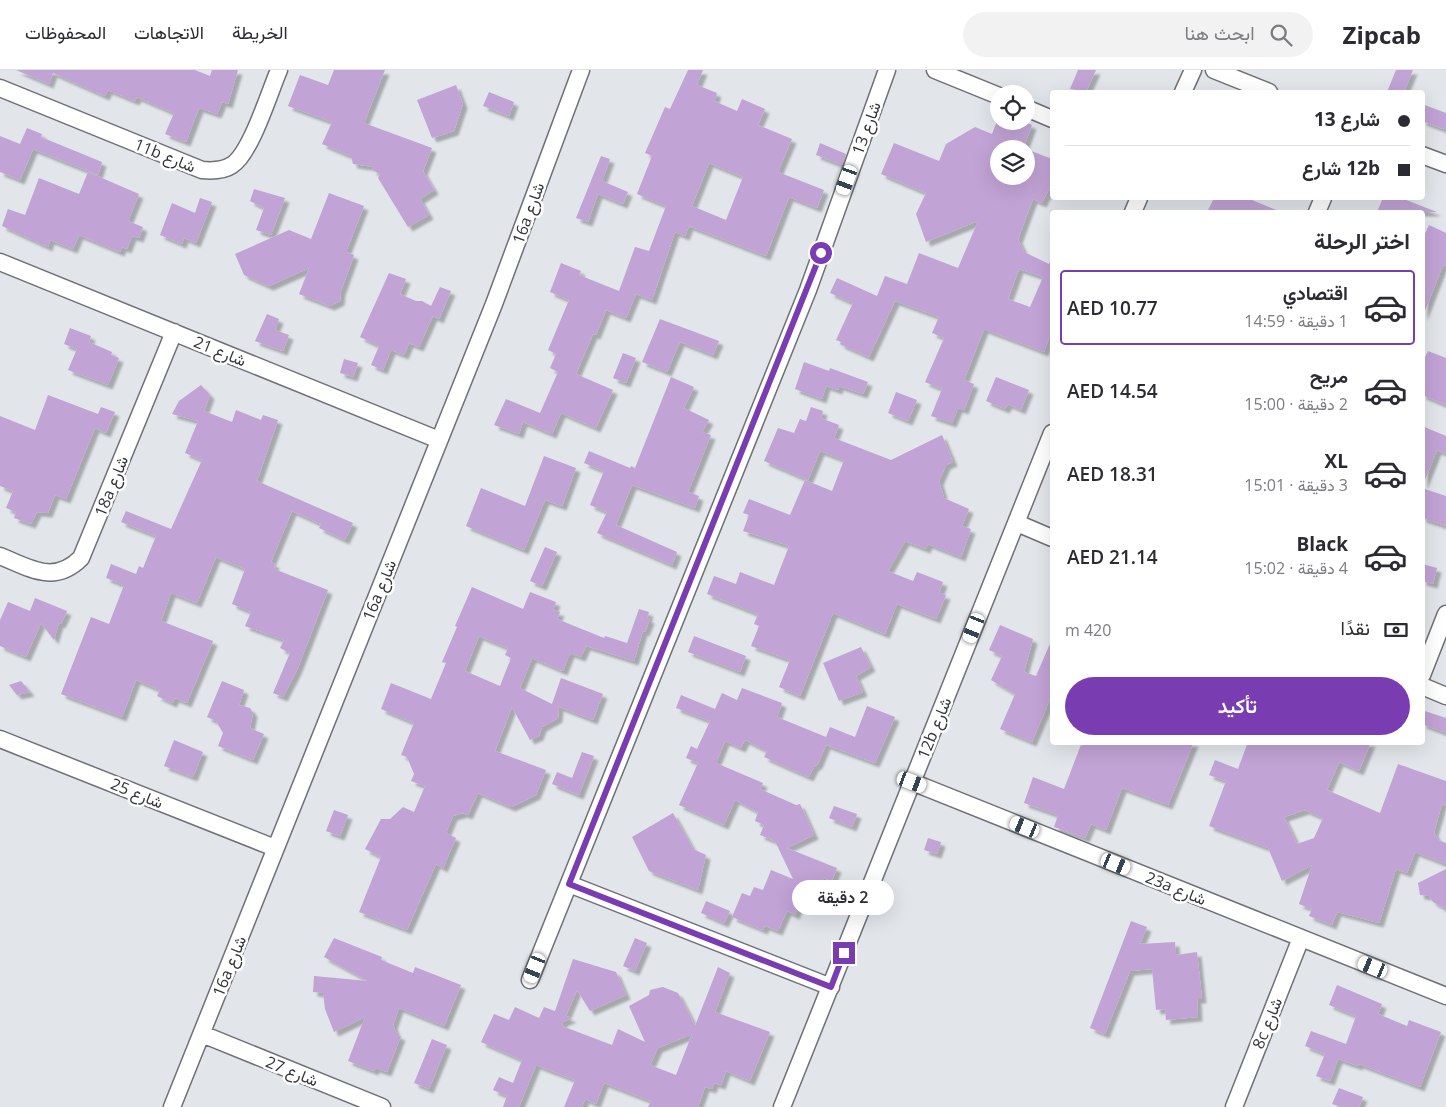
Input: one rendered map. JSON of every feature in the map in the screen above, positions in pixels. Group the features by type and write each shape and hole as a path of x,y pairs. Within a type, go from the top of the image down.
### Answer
{"street":[{"name":"11b شارع","path":"0,88 202,170 217,170 232,165 244,154 279,70"},
{"name":"16a شارع","path":"172,1107 494,304 581,70"},
{"name":"شارع 13","path":"530,980 808,290 886,70"},
{"path":"935,70 990,92"},
{"path":"1184,90 1193,70"},
{"path":"1214,70 1264,90"},
{"path":"1035,112 1050,118"},
{"path":"1425,156 1446,164"},
{"name":"شارع 21","path":"0,262 439,440"},
{"name":"18a شارع","path":"0,556 47,574 60,573 72,567 81,558 174,332"},
{"name":"12b شارع","path":"782,1107 1050,438"},
{"path":"1017,523 1050,537"},
{"path":"1425,667 1446,614"},
{"path":"1425,687 1446,696"},
{"name":"شارع 25","path":"0,739 275,848"},
{"name":"23a شارع","path":"912,782 1446,996"},
{"path":"569,884 831,987"},
{"name":"8c شارع","path":"1234,1107 1300,938"},
{"name":"شارع 27","path":"202,1034 362,1103 382,1107"}],"building":[{"path":"16,70 195,70 210,76 212,70 238,70 228,104 222,102 217,114 199,108 186,142 165,134 174,113 137,97 135,101 108,90 105,96 53,73 49,84"},
{"path":"334,70 385,70 364,123 432,148 423,171 434,190 420,199 429,215 408,227 378,178 380,174 372,170 374,167 353,164 351,156 322,144 332,122 288,106 300,75 328,85"},
{"path":"688,70 703,70 697,85 717,93 714,101 737,111 742,99 765,109 758,125 792,139 778,172 824,190 817,208 789,197 766,256 689,226 685,236 675,232 652,300 636,294 626,318 606,310 596,335 593,334 576,374 613,390 596,428 561,413 552,434 523,422 519,434 494,425 506,399 540,413 558,372 550,368 556,354 548,350 569,300 550,292 561,263 581,271 579,275 619,291 635,247 649,251 666,206 637,194 652,156 645,153 665,107 670,109","holes":["709,163 743,177 726,220 692,206"]},
{"path":"1078,70 1096,70 1087,90 1070,89"},
{"path":"1396,70 1413,70 1405,90 1388,90"},
{"path":"456,85 463,104 454,131 432,138 417,100"},
{"path":"489,92 514,102 509,116 483,106"},
{"path":"1425,105 1446,113 1446,130 1425,122"},
{"path":"975,127 992,134 994,130 1030,130 1026,140 990,140 990,185 1035,185 1035,152 1050,158 1050,190 1042,203 1033,199 1018,239 1024,252 1049,264 1050,262 1050,335 1044,352 984,329 964,380 974,384 964,410 958,408 952,423 931,416 942,389 925,382 944,338 932,333 939,317 895,301 869,357 840,344 841,342 836,340 853,303 830,293 837,278 877,296 885,276 907,284 919,253 958,268 978,221 926,242 916,214 926,193 881,174 894,143 939,161 946,144","holes":["1019,269 1043,277 1030,307 1008,299"]},
{"path":"27,128 42,134 41,137 102,162 98,175 33,149 20,180 0,172 0,136 20,144"},
{"path":"820,143 846,154 842,165 816,155"},
{"path":"601,156 610,159 602,181 628,192 623,204 598,194 588,222 576,218"},
{"path":"88,172 139,194 128,221 143,227 139,238 132,236 127,249 122,247 120,252 79,235 73,249 50,240 48,247 2,226 8,209 25,215 39,178 79,194"},
{"path":"254,189 285,198 271,235 256,230 264,208 250,201"},
{"path":"329,193 364,206 346,252 354,255 341,291 340,301 330,306 299,294 309,268 269,286 244,275 235,254 289,230 311,239"},
{"path":"200,198 212,202 196,243 184,238 182,244 160,235 172,203 195,213"},
{"path":"1213,200 1252,200 1276,210 1208,210"},
{"path":"1382,200 1406,200 1437,212 1425,212 1425,210 1378,210"},
{"path":"1429,225 1446,233 1446,266 1443,265 1425,311 1425,234"},
{"path":"389,273 406,279 400,294 431,306 440,287 451,291 439,319 433,316 419,347 409,343 404,355 391,350 383,370 371,365 379,346 360,337"},
{"path":"267,314 279,319 275,330 289,335 283,351 255,341"},
{"path":"660,319 719,341 713,355 680,342 667,372 642,362"},
{"path":"70,328 91,336 89,342 112,352 111,355 119,358 108,385 68,370 77,349 64,344"},
{"path":"1428,351 1446,358 1446,405 1425,396 1425,357"},
{"path":"623,353 636,358 626,383 613,378"},
{"path":"344,359 358,363 353,377 340,373"},
{"path":"804,362 829,371 830,368 868,382 863,394 839,386 838,390 826,386 822,399 795,389"},
{"path":"671,377 694,387 684,408 709,420 702,432 711,435 688,492 699,496 695,508 632,485 616,525 677,552 672,565 597,533 607,512 590,505 604,471 584,463 589,451 630,468 631,466 635,468"},
{"path":"996,377 1029,390 1021,410 1008,404 1005,409 986,401"},
{"path":"201,385 210,395 204,411 232,422 236,410 261,420 263,415 278,420 257,481 353,523 345,540 319,528 321,524 292,511 271,562 275,564 274,569 328,590 297,670 283,697 273,693 290,653 280,648 284,640 245,626 251,612 232,604 245,569 216,557 197,603 171,593 161,621 213,641 187,703 175,698 172,703 157,696 160,690 136,680 122,717 61,694 91,617 109,624 124,585 106,578 111,564 136,574 139,566 143,568 156,536 121,522 126,511 171,529 202,460 185,453 198,421 172,414 179,401"},
{"path":"896,392 917,400 908,421 888,413"},
{"path":"48,395 98,414 101,407 115,412 106,433 95,428 66,499 55,495 48,513 37,512 31,524 14,518 16,512 6,508 13,491 0,486 0,416 35,430"},
{"path":"811,407 823,411 821,418 839,425 834,438 891,460 942,435 953,462 946,465 939,481 944,498 969,509 962,526 971,529 961,557 928,544 926,549 905,541 888,571 913,581 917,572 943,582 939,593 946,595 936,619 897,604 885,634 833,613 800,696 779,687 790,660 751,646 759,626 754,624 758,614 707,594 714,576 736,584 740,572 774,585 789,546 743,531 749,515 743,513 749,499 790,515 805,480 832,491 844,460 820,451 808,480 764,461 778,428 794,433 800,419 806,421"},
{"path":"1425,427 1446,436 1446,454 1437,450 1425,480"},
{"path":"544,456 576,468 562,506 545,500 524,550 466,526 481,488 525,506"},
{"path":"1425,489 1446,496 1446,526 1425,519"},
{"path":"545,547 557,552 542,586 530,581"},
{"path":"1425,565 1437,568 1433,584 1425,582"},
{"path":"472,587 523,609 530,592 556,602 553,610 560,612 557,619 604,638 605,636 627,643 639,609 649,612 647,618 650,619 645,632 643,631 634,661 586,646 581,657 570,653 563,671 532,658 520,688 559,707 558,718 542,727 539,736 530,740 512,707 495,751 546,770 536,795 511,807 478,793 468,815 463,813 453,816 446,833 456,838 443,868 436,864 407,930 359,912 381,857 365,849 381,819 390,819 403,807 414,812 425,786 411,781 414,774 407,757 401,755 414,723 381,709 391,683 431,699 446,663 442,662 457,627 455,626","holes":["479,636 508,648 505,655 511,658 500,686 465,671"]},
{"path":"35,598 67,611 61,624 59,623 54,640 41,623 26,657 0,646 0,620 8,602 30,611"},
{"path":"1000,625 1033,639 1024,672 1036,676 1050,644 1050,699 1032,742 1000,729 1015,694 991,680 1002,656 989,650"},
{"path":"694,636 746,656 740,672 688,652"},
{"path":"861,647 871,667 856,676 863,692 839,701 823,663"},
{"path":"561,678 603,694 593,720 552,704"},
{"path":"21,681 30,692 17,695 9,685"},
{"path":"222,681 244,690 239,705 250,708 253,713 250,728 264,734 253,760 218,746 223,733 216,721 207,717"},
{"path":"742,688 782,703 777,717 826,737 830,727 855,737 867,706 895,717 875,763 826,745 818,764 814,767 809,777 764,757 767,751 745,740 741,748 725,741 716,763 763,783 760,789 796,805 800,804 814,835 787,848 837,868 832,881 823,878 813,900 803,895 795,915 787,911 778,931 765,926 763,930 732,917 742,893 750,896 754,887 763,890 771,870 793,879 775,841 760,835 764,825 755,821 758,812 735,800 724,825 679,805 698,763 686,758 691,746 697,749 710,721 676,708 681,695 715,709 722,693 737,700"},
{"path":"1425,711 1446,718 1446,733 1425,725"},
{"path":"174,740 203,752 193,777 164,766"},
{"path":"1081,745 1193,745 1168,805 1122,788 1106,830 1091,824 1085,838 1054,827 1058,815 1024,803 1033,777 1064,789"},
{"path":"1247,745 1370,745 1359,771 1339,762 1327,790 1380,813 1398,764 1446,781 1446,806 1442,804 1434,832 1438,840 1446,843 1446,864 1415,852 1407,873 1396,869 1379,923 1337,912 1332,925 1309,916 1312,909 1299,904 1312,865 1282,881 1268,848 1209,826 1226,781 1209,775 1215,760 1238,769","holes":["1305,810 1323,818 1314,838 1297,844 1284,817"]},
{"path":"582,752 594,756 579,795 552,784 557,772 572,778"},
{"path":"834,806 857,814 852,827 829,818"},
{"path":"334,810 348,815 340,836 326,831"},
{"path":"673,813 693,849 706,855 698,890 649,871 632,837"},
{"path":"928,838 941,842 937,854 924,850"},
{"path":"1446,869 1446,909 1433,902 1429,896 1420,895 1418,883"},
{"path":"706,901 730,911 724,923 701,913"},
{"path":"1131,921 1147,927 1140,944 1175,942 1176,955 1197,952 1202,999 1197,999 1198,1017 1166,1020 1165,1009 1156,1010 1152,969 1130,971 1105,1034 1090,1028"},
{"path":"334,938 382,957 381,960 413,973 415,967 461,985 444,1026 399,1008 393,1025 397,1035 401,1036 387,1072 375,1068 374,1071 348,1061 365,1017 334,1032 325,1009 323,993 313,992 314,976 368,981 324,957"},
{"path":"635,938 647,943 635,971 623,966"},
{"path":"573,959 616,972 626,995 590,1011 577,990 566,1016 572,1018 563,1022 562,1026 612,1045 618,1029 645,1042 629,1006 649,995 650,990 663,987 678,993 695,1026 718,967 730,973 715,1012 770,1032 750,1081 726,1071 721,1085 714,1083 712,1089 705,1087 698,1107 648,1107 651,1101 604,1083 596,1104 585,1099 582,1107 564,1107 575,1080 536,1065 519,1107 503,1107 507,1096 493,1090 499,1077 513,1083 522,1060 481,1042 494,1014 509,1020 515,1007 539,1018 544,1007 555,1011","holes":["692,1034 676,1075 650,1065 658,1048"]},
{"path":"1337,985 1382,1004 1378,1014 1407,1026 1409,1020 1441,1032 1420,1087 1359,1064 1358,1066 1338,1059 1330,1081 1316,1076 1325,1054 1305,1046 1311,1031 1346,1044 1356,1016 1329,1005"},
{"path":"432,1039 447,1045 429,1089 414,1083"},
{"path":"1339,1088 1363,1097 1359,1107 1342,1107 1332,1104"}],"route":[{"path":"821,253 808,290 569,884 831,987 844,953"}]}
